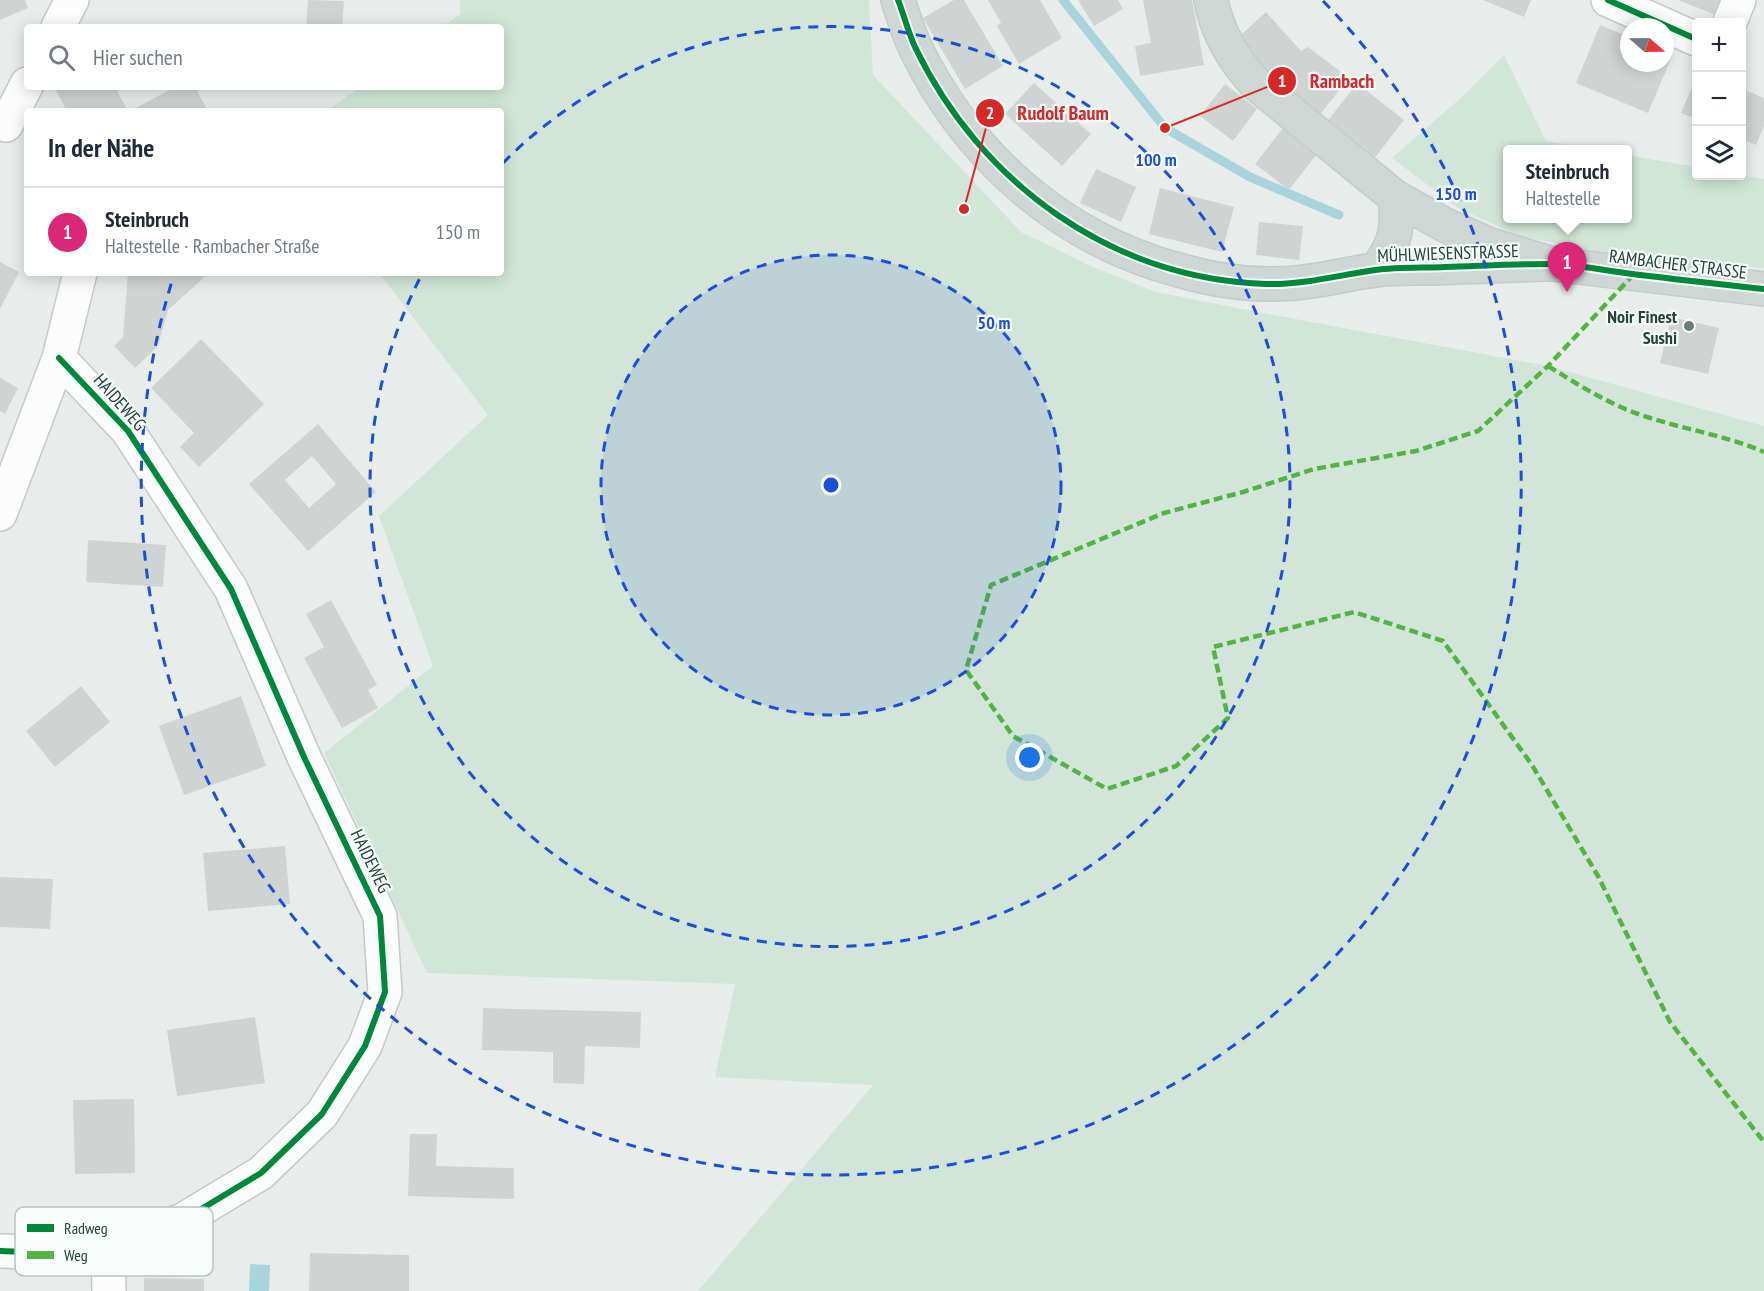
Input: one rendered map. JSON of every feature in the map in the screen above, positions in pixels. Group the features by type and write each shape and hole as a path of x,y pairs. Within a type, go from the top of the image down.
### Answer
{"main road":[{"name":"MÜHLWIESENSTRASSE","path":"898,0 914,46 940,93 989,158 1018,186 1051,211 1085,233 1119,250 1155,264 1192,274 1230,281 1268,284 1316,281 1377,269 1553,264"},
{"name":"RAMBACHER STRASSE","path":"1211,0 1218,26 1228,47 1240,66 1255,83 1395,197 1445,225 1490,244 1553,264 1764,289"},
{"path":"1377,269 1388,254 1395,235 1398,216 1395,197"}],"street":[{"path":"59,24 72,0"},
{"path":"1608,0 1692,37"},
{"path":"1732,18 1739,0"},
{"path":"11,130 25,90"},
{"path":"0,514 59,358 79,276"},
{"name":"HAIDEWEG","path":"59,358 128,431 231,589 304,757 380,916 385,992 365,1046 322,1114 261,1173 205,1207"},
{"name":"HAIDEWEG","path":"0,1251 15,1252"},
{"path":"109,1276 109,1291"}],"green space":[{"path":"460,0 869,0 873,75 1021,232 1093,267 1156,292 1548,366 1764,426 1764,1291 698,1291 873,1085 715,1077 735,984 427,973 324,753 433,666 379,516 488,415 381,276 504,276 504,108 331,108 356,90 504,90 504,24 446,24 460,14"},
{"path":"1504,55 1546,141 1571,145 1503,145 1503,223 1632,223 1632,156 1692,166 1692,180 1746,180 1746,176 1764,179 1764,268 1603,254 1517,235 1458,208 1392,158 1463,96"}],"water":[{"path":"250,1264 270,1265 269,1291 249,1291"}],"building":[{"path":"0,0 25,0 28,8 0,20"},
{"path":"308,0 344,1 342,24 306,24"},
{"path":"954,0 964,0 1003,66 965,89 923,18"},
{"path":"988,0 1040,0 1062,38 1019,64 997,26 1001,23"},
{"path":"1078,0 1118,0 1123,9 1094,26"},
{"path":"1143,0 1192,0 1204,65 1140,76 1135,46 1151,43"},
{"path":"1483,0 1531,0 1524,17"},
{"path":"1678,0 1722,0 1716,15"},
{"path":"1266,12 1301,51 1308,47 1349,78 1318,117 1261,72 1234,41"},
{"path":"1600,25 1620,33 1620,72 1665,72 1648,113 1576,83"},
{"path":"1034,83 1091,134 1062,166 1005,114"},
{"path":"1357,83 1404,120 1373,160 1326,123"},
{"path":"1225,84 1257,109 1233,141 1200,116"},
{"path":"1692,87 1692,117 1681,113"},
{"path":"56,90 117,90 126,108 65,108"},
{"path":"169,90 197,90 206,108 136,108"},
{"path":"1746,91 1764,98 1764,126 1756,145 1746,141"},
{"path":"1283,128 1317,154 1289,190 1255,164"},
{"path":"1096,169 1136,187 1121,222 1080,203"},
{"path":"1160,188 1234,207 1222,252 1149,234"},
{"path":"1259,222 1303,226 1299,260 1256,255"},
{"path":"0,262 19,272 0,309"},
{"path":"128,276 206,276 168,310 158,346 135,368 114,346 123,337"},
{"path":"1671,317 1719,328 1708,374 1660,363"},
{"path":"201,339 264,404 199,467 180,447 194,433 151,388"},
{"path":"0,378 18,388 5,414 0,411"},
{"path":"318,424 376,492 308,551 249,484","holes":["312,456 336,484 309,508 285,480"]},
{"path":"88,540 166,545 163,587 86,582"},
{"path":"331,600 377,685 368,690 378,708 342,728 304,658 324,647 306,614"},
{"path":"81,686 110,722 55,767 26,731"},
{"path":"241,696 266,766 184,795 159,726"},
{"path":"285,846 290,904 208,911 203,853"},
{"path":"0,877 53,879 50,929 0,927"},
{"path":"483,1008 641,1012 640,1048 585,1046 584,1084 553,1083 553,1052 482,1050"},
{"path":"255,1017 265,1083 177,1096 167,1030"},
{"path":"134,1099 135,1173 75,1174 73,1100"},
{"path":"410,1134 437,1134 436,1166 514,1168 514,1199 408,1196"},
{"path":"310,1253 409,1255 409,1291 309,1291"},
{"path":"144,1278 204,1279 204,1291 144,1291"}],"waterway":[{"path":"1063,0 1165,128 1250,177 1339,215"}],"marked path":[{"path":"1634,274 1548,366 1478,431 1416,451 1314,469 1243,492 1164,513 991,585 966,670 1013,736 1107,789 1176,766 1228,718 1213,647 1354,612 1443,641 1532,765 1598,876 1670,1022 1764,1142"},
{"path":"1548,366 1622,408 1764,452"}],"cycle path":[{"path":"898,0 915,47 943,96 976,141 1014,181 1058,215 1105,243 1155,264 1209,278 1266,284 1307,281 1392,268 1559,264 1764,289"},
{"path":"1608,0 1692,37"},
{"path":"59,358 128,431 231,589 304,757 380,916 385,992 365,1046 322,1114 261,1173 205,1207"},
{"path":"0,1251 15,1252"}],"place":[{"name":"Rambach","path":"1165,128"},
{"name":"Rudolf Baum","path":"964,209"},
{"name":"Steinbruch","path":"1567,292"},
{"name":"Noir Finest Sushi","path":"1689,326"}]}
